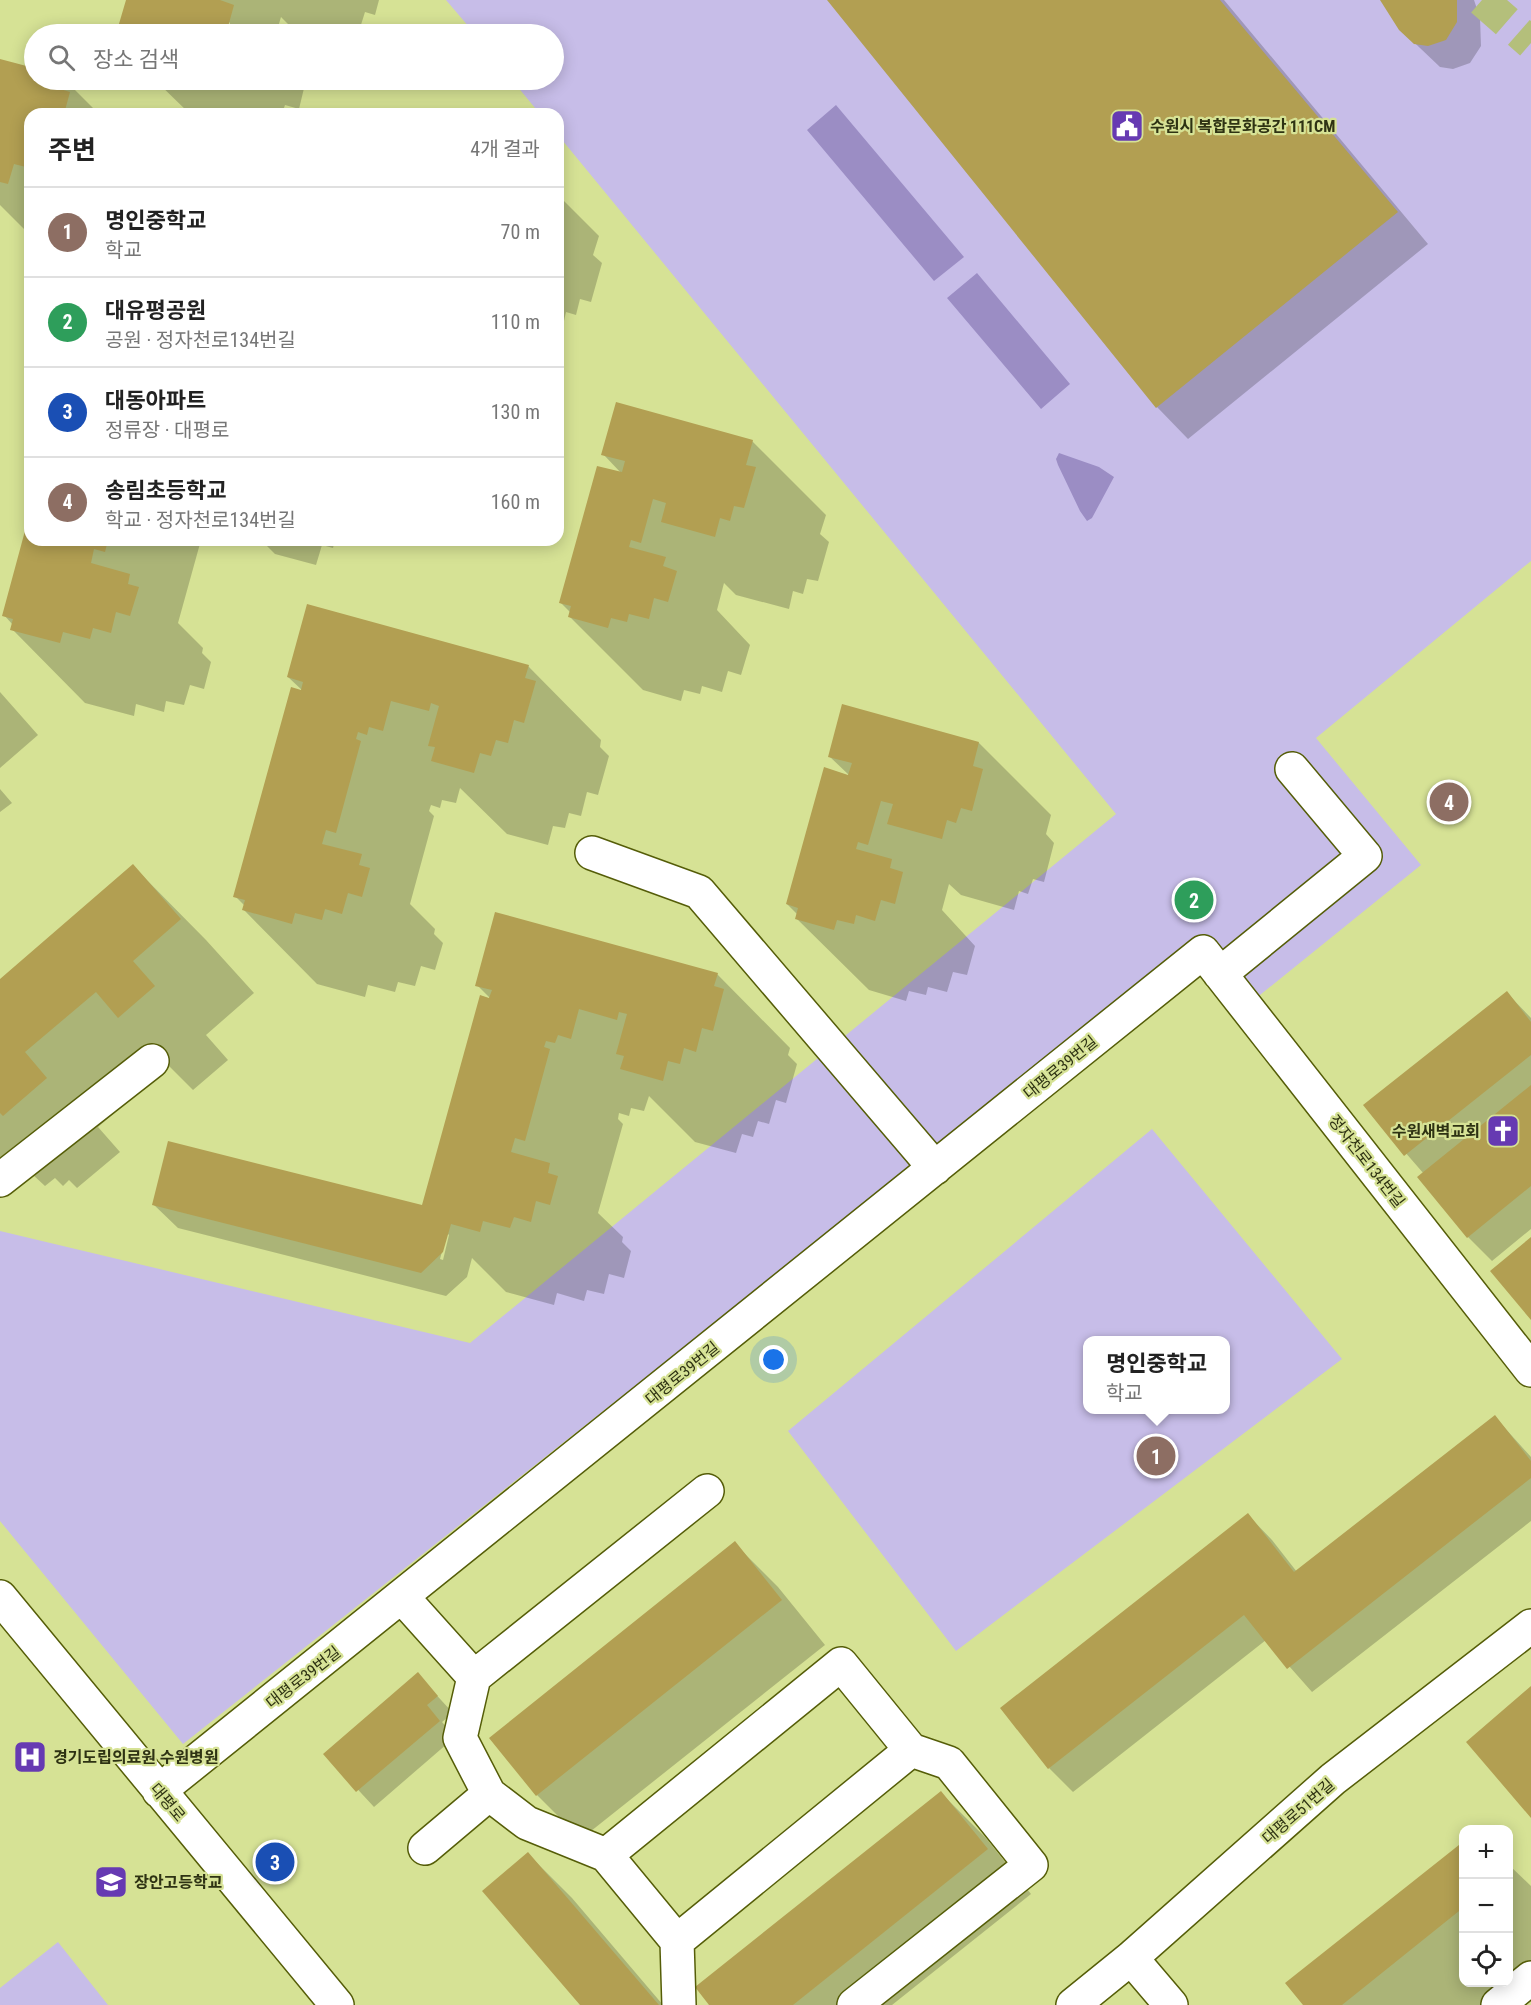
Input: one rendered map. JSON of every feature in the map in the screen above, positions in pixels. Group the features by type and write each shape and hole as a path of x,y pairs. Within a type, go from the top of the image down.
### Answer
{"street":[{"name":"대평로39번길","path":"159,1791 403,1598 935,1168 1211,963 1365,856 1292,769"},
{"path":"592,853 699,892 935,1168"},
{"name":"정자천로134번길","path":"1211,963 1531,1370"},
{"path":"0,1180 152,1061"},
{"path":"679,2005 677,1941 606,1855 527,1823 489,1794 460,1738 474,1677 707,1491"},
{"name":"대평로","path":"0,1597 337,2005"},
{"path":"403,1598 474,1677"},
{"name":"대평로51번길","path":"1073,2005 1131,1958 1333,1779 1531,1626"},
{"path":"606,1855 841,1664 911,1750 949,1763 1031,1865 854,2005"},
{"path":"677,1941 911,1750"},
{"path":"425,1848 489,1794"},
{"path":"1131,1958 1171,2005"},
{"path":"1498,2005 1531,1978"}],"shaded area":[{"path":"446,0 1531,0 1531,561 1316,738 1421,865 1255,999 1203,936 183,1744 0,1521 0,1231 470,1343 1116,814 564,142 564,108 535,108 520,90 564,90 564,24 466,24"},
{"path":"836,105 964,257 934,281 807,130"},
{"path":"977,273 1070,384 1041,409 947,298"},
{"path":"1059,453 1099,467 1114,477 1092,518 1087,521 1058,465 1056,459"},
{"path":"1152,1129 1342,1359 956,1651 788,1431"},
{"path":"58,1942 108,2005 0,2005 0,1988"}],"building":[{"path":"126,0 220,0 234,5 229,24 119,24"},
{"name":"수원시 복합문화공간 111CM","path":"827,0 1220,0 1398,212 1156,408"},
{"path":"1380,0 1457,0 1457,22 1446,40 1428,46 1414,44 1399,30"},
{"path":"0,59 24,65 24,90 70,92 66,108 24,108 24,166 14,164 8,184 0,182"},
{"path":"616,402 753,440 746,465 756,467 744,508 734,506 730,521 720,518 715,537 661,522 666,503 653,499 641,543 631,540 629,547 666,557 663,566 677,571 668,602 654,598 649,619 629,614 627,622 611,618 608,628 568,617 571,606 559,603 597,466 622,472 625,461 601,455"},
{"path":"24,535 24,546 106,546 105,552 94,549 91,563 130,574 128,584 139,587 130,616 116,612 111,633 93,628 90,639 63,632 60,643 10,630 13,619 2,616"},
{"path":"307,604 529,665 525,678 536,681 524,723 514,720 508,743 496,740 491,756 480,753 474,773 431,761 435,747 428,746 439,706 431,703 429,711 391,701 383,731 369,727 367,735 358,732 356,739 361,741 336,833 326,830 322,844 362,854 359,865 370,868 362,897 348,893 342,914 325,909 322,920 295,913 292,924 242,910 245,900 233,897 291,687 301,690 303,682 287,677"},
{"path":"842,704 979,742 973,766 983,769 972,811 961,808 956,823 947,820 942,839 887,824 893,804 881,801 868,845 858,842 856,849 892,859 890,868 903,872 895,904 881,900 875,921 856,915 854,924 837,920 834,930 795,919 798,908 786,904 824,767 848,775 852,763 828,757"},
{"path":"133,864 181,919 133,961 155,986 118,1018 96,992 25,1052 47,1078 3,1116 0,1113 0,979"},
{"path":"495,912 718,973 714,986 724,989 713,1031 702,1028 696,1052 684,1048 680,1064 668,1061 663,1081 620,1069 624,1056 616,1054 627,1014 619,1012 617,1020 579,1009 571,1039 558,1035 555,1043 546,1041 544,1047 550,1049 525,1141 515,1138 511,1152 550,1163 548,1173 558,1176 550,1205 536,1201 531,1222 514,1217 510,1228 483,1221 480,1232 451,1224 443,1252 421,1273 152,1205 168,1141 422,1205 480,995 489,998 492,990 475,986"},
{"path":"1507,991 1531,1022 1531,1055 1404,1156 1363,1105"},
{"name":"수원새벽교회","path":"1531,1085 1531,1186 1467,1238 1417,1177"},
{"path":"1531,1237 1531,1320 1490,1271"},
{"path":"1495,1415 1531,1461 1531,1478 1287,1669 1244,1615 1048,1769 1000,1708 1248,1513 1294,1572"},
{"path":"735,1541 782,1600 536,1796 489,1738"},
{"path":"418,1672 438,1696 427,1705 440,1721 356,1792 323,1754"},
{"path":"1531,1686 1531,1818 1466,1742"},
{"path":"941,1791 988,1849 793,2005 709,2005 695,1987"},
{"path":"1459,1845 1459,1911 1342,2005 1303,2005 1285,1983"},
{"path":"528,1852 659,2005 580,2005 482,1891"}],"tunnel":[{"path":"1482,0 1531,43"}],"place":[{"name":"수원시 복합문화공간 111CM","path":"1127,126"},
{"name":"송림초등학교","path":"1449,802"},
{"name":"대유평공원","path":"1194,900"},
{"name":"수원새벽교회","path":"1503,1131"},
{"name":"명인중학교","path":"1156,1456"},
{"name":"경기도립의료원 수원병원","path":"30,1757"},
{"name":"대동아파트","path":"275,1862"},
{"name":"장안고등학교","path":"111,1882"}]}
